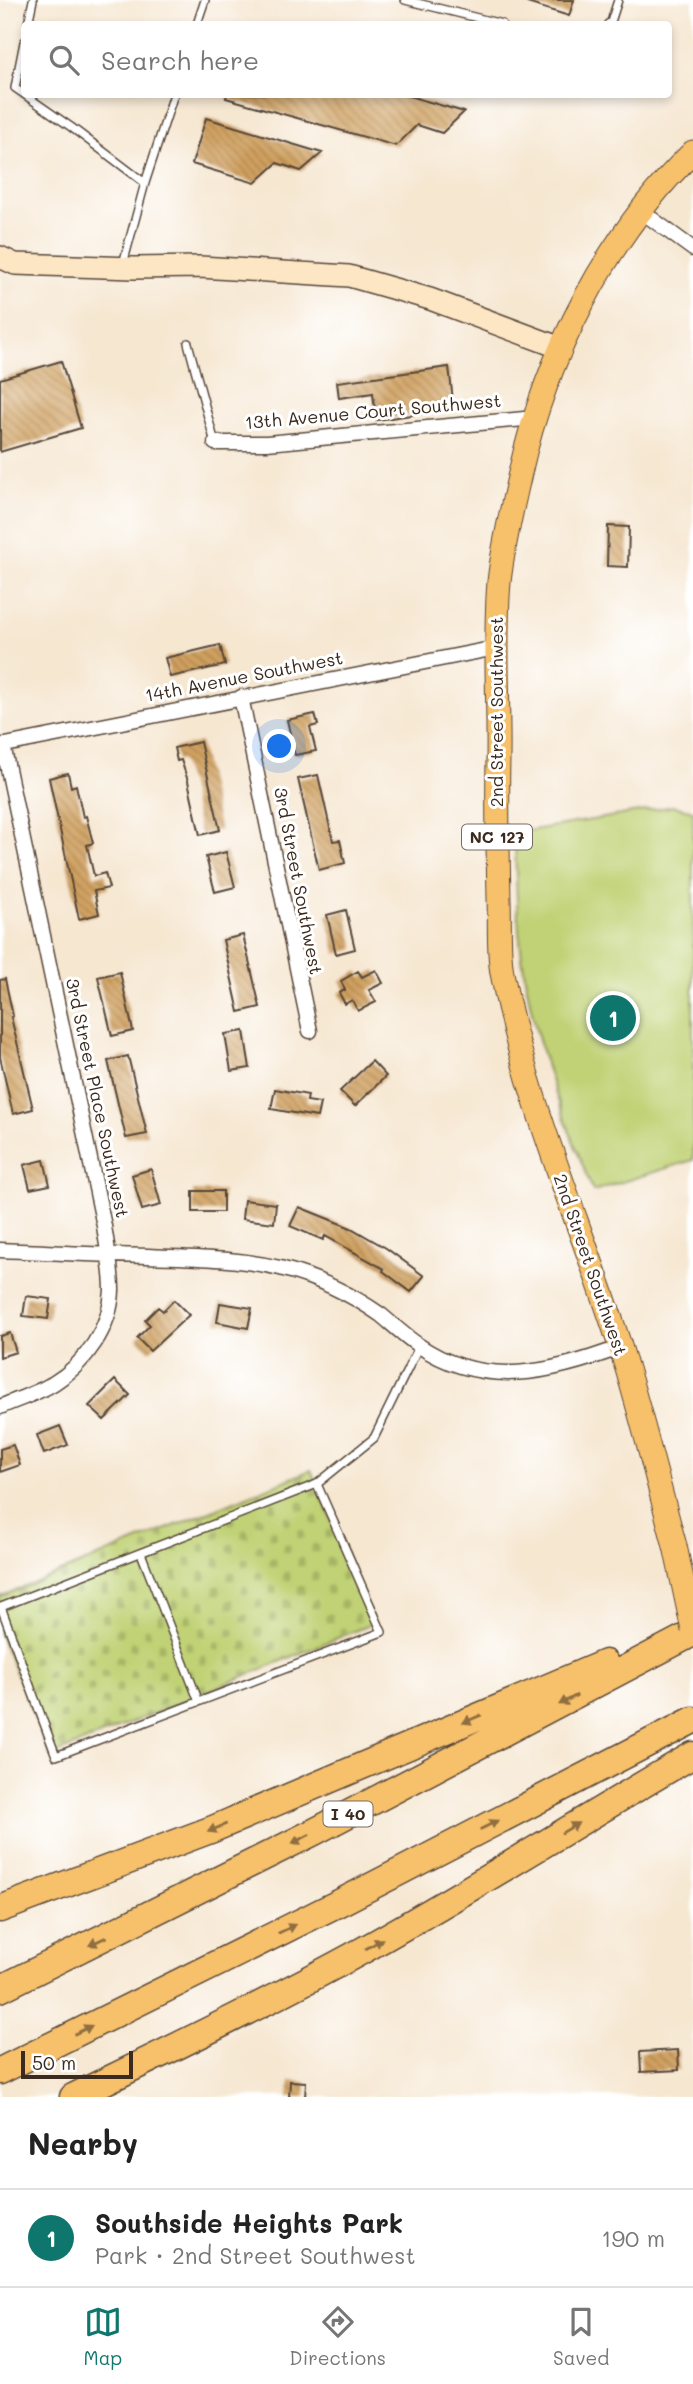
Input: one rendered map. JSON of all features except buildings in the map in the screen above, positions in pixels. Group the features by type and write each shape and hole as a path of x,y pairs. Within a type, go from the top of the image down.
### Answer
{"highway":[{"path":"0,1908 213,1829 693,1630"},
{"name":"I 40","path":"0,1989 314,1832 693,1630"},
{"path":"0,2071 343,1901 693,1720"},
{"path":"73,2097 357,1954 693,1755"},
{"path":"103,2097 234,2018"}],"main road":[{"name":"2nd Street Southwest","path":"693,152 641,211 608,260 561,348 535,418 508,526 499,580 496,648 496,833 501,968 529,1085 562,1186 621,1348 675,1546 693,1630"},
{"path":"0,257 15,264 128,268 200,267 349,276 430,299 561,348"}],"street":[{"path":"641,211 693,249"},
{"name":"13th Avenue Court Southwest","path":"215,443 267,443 535,418"},
{"name":"14th Avenue Southwest","path":"1,746 496,648"},
{"name":"3rd Street Southwest","path":"241,697 310,1031"},
{"name":"3rd Street Place Southwest","path":"0,1407 55,1383 81,1361 102,1328 112,1291 108,1255 68,1049 1,746"},
{"path":"0,1250 230,1259 284,1269 352,1297 380,1314 419,1346 472,1369 515,1374 559,1368 621,1348"}],"lane":[{"path":"29,21 33,0"},
{"path":"198,21 205,0"},
{"path":"405,0 490,21"},
{"path":"611,21 618,0"},
{"path":"21,57 15,88 21,92"},
{"path":"29,98 145,183"},
{"path":"128,268 145,183 173,98"},
{"path":"188,343 215,443"},
{"path":"317,1484 382,1632 56,1756 1,1607 317,1484 374,1438 419,1346"},
{"path":"141,1553 199,1702"}],"green space":[{"path":"674,806 693,811 693,1160 593,1191 556,1094 533,1019 519,933 515,833"},
{"path":"311,1470 374,1623 50,1756 0,1634 0,1597"}],"place":[{"name":"Southside Heights Park","path":"613,1018"}]}
